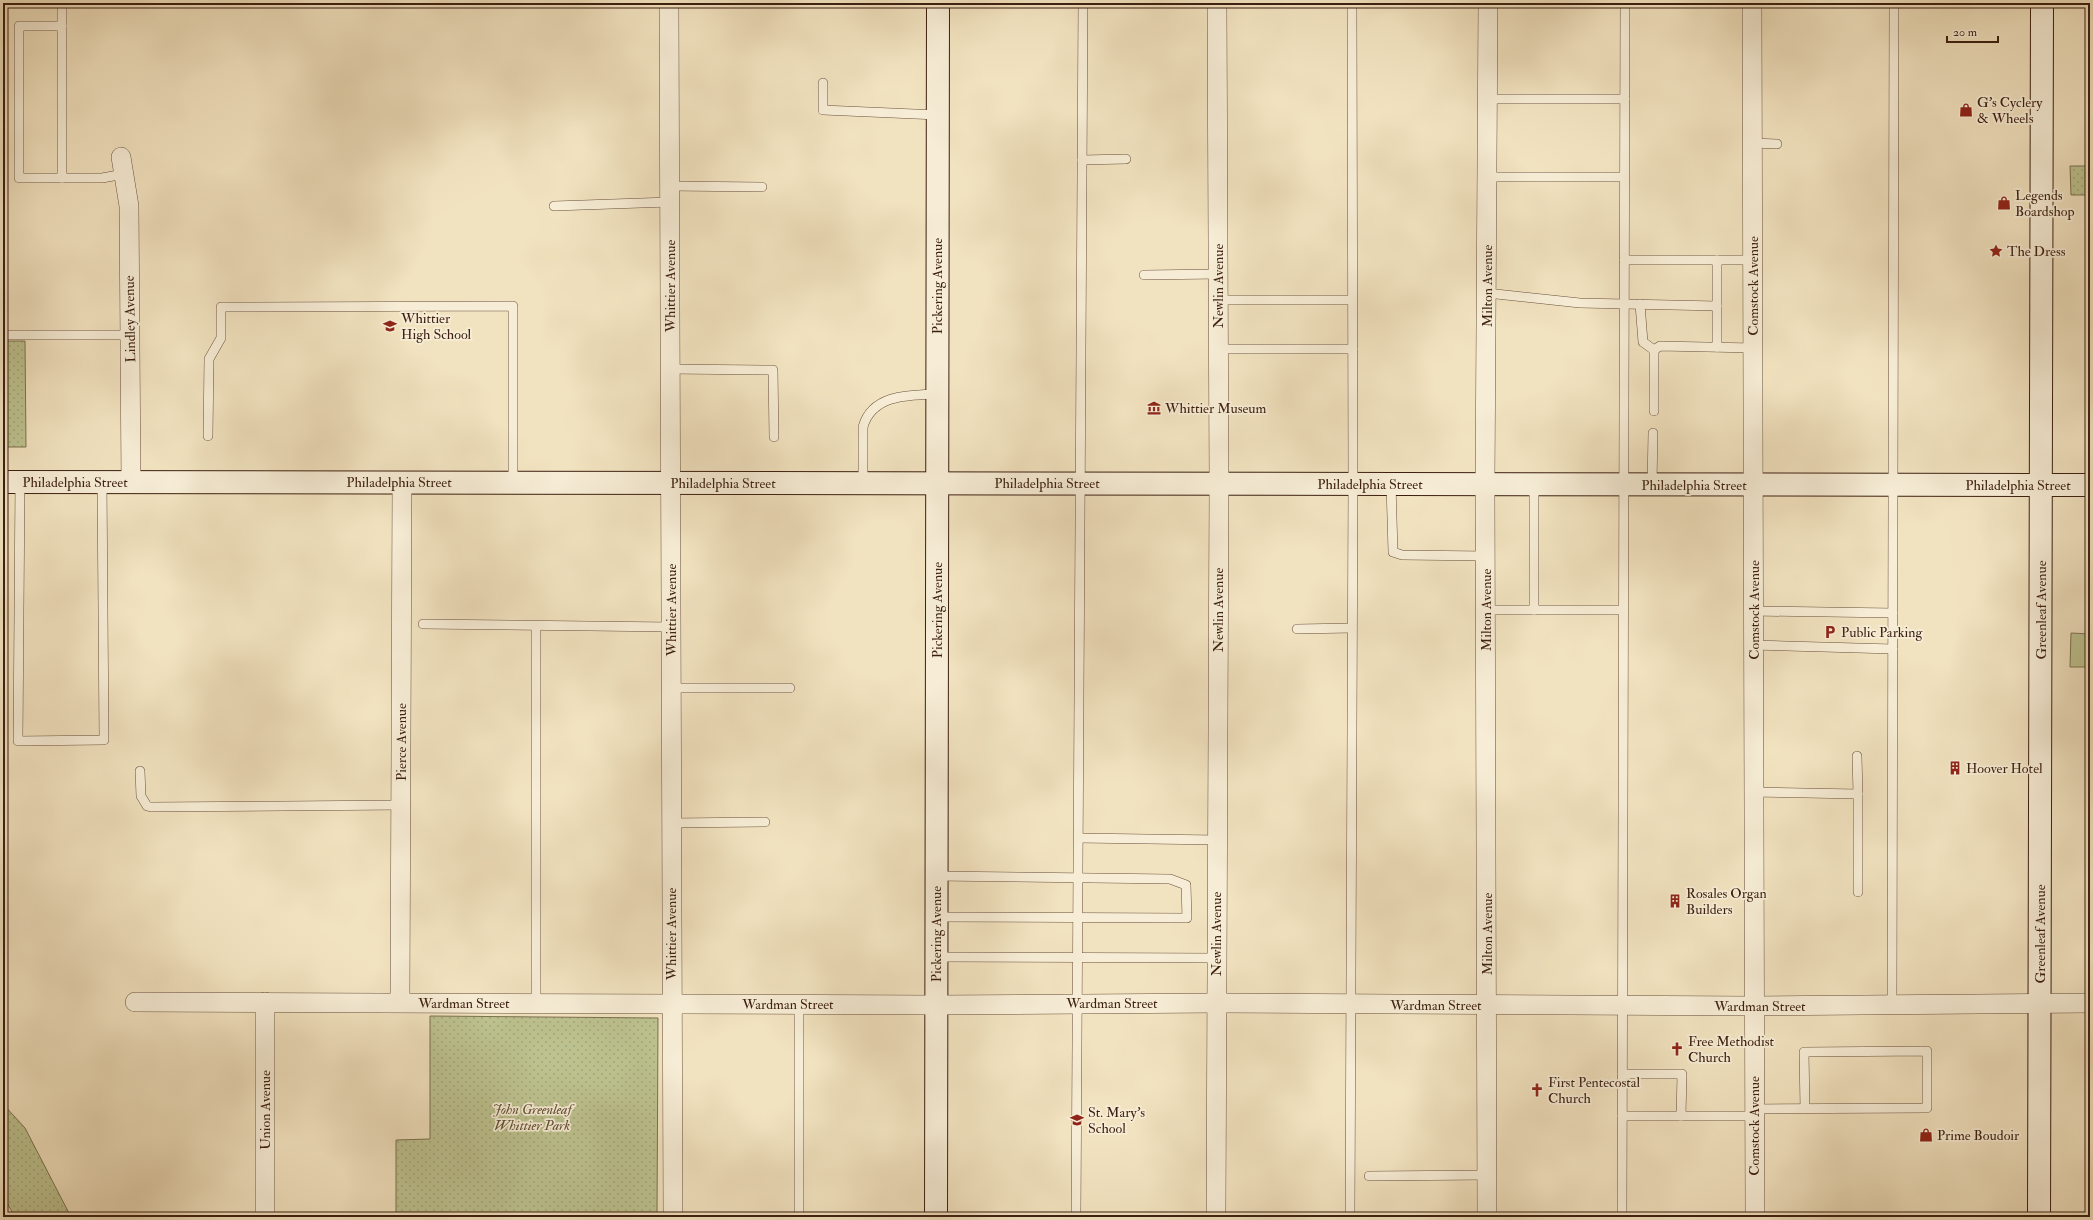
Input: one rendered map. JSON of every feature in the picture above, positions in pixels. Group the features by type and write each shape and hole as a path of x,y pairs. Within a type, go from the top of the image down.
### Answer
{"street":[{"name":"Whittier Avenue","path":"669,3 671,1003 673,1217"},
{"name":"Pickering Avenue","path":"936,1217 938,3"},
{"name":"Newlin Avenue","path":"1216,1217 1219,484 1217,3"},
{"name":"Milton Avenue","path":"1487,1217 1485,484 1488,3"},
{"name":"Comstock Avenue","path":"1752,3 1755,1217"},
{"name":"Greenleaf Avenue","path":"2039,1217 2042,3"},
{"name":"Lindley Avenue","path":"122,165 129,206 131,482"},
{"name":"Philadelphia Street","path":"12,482 2090,485"},
{"name":"Pierce Avenue","path":"400,1002 402,482"},
{"name":"Wardman Street","path":"135,1002 936,1005 1216,1003 1622,1006 2090,1003"},
{"name":"Union Avenue","path":"265,1002 265,1217"}],"lane":[{"path":"62,3 62,178"},
{"path":"1076,1217 1079,918 1082,3"},
{"path":"1350,1217 1353,484 1352,3"},
{"path":"1622,1217 1625,3"},
{"path":"1892,1005 1894,3"},
{"path":"62,26 19,26 19,178 102,178 122,165"},
{"path":"823,83 823,110 938,115"},
{"path":"1488,99 1625,99"},
{"path":"1753,143 1777,144"},
{"path":"1082,160 1126,159"},
{"path":"1487,177 1624,177"},
{"path":"554,206 670,194 762,187"},
{"path":"1624,260 1753,260"},
{"path":"1716,347 1717,260"},
{"path":"1144,275 1218,274"},
{"path":"1486,293 1580,303 1716,306"},
{"path":"1218,300 1352,300"},
{"path":"1640,304 1643,342 1654,350"},
{"path":"208,436 209,359 221,338 221,307 513,306 512,483"},
{"path":"3,335 130,335"},
{"path":"1654,350 1660,346 1753,348"},
{"path":"1218,349 1353,349"},
{"path":"1654,350 1654,411"},
{"path":"670,369 773,370 774,437"},
{"path":"862,483 864,427 866,418 880,404 890,399 903,396 937,394"},
{"path":"1652,484 1653,433"},
{"path":"12,482 18,741 104,740 102,482"},
{"path":"1390,484 1393,552 1402,555 1486,556"},
{"path":"1534,484 1534,610"},
{"path":"1486,610 1623,610"},
{"path":"1754,611 1893,613"},
{"path":"423,624 671,627"},
{"path":"536,626 536,1003"},
{"path":"1297,628 1352,628"},
{"path":"1754,645 1893,649"},
{"path":"671,688 790,688"},
{"path":"1857,756 1858,892"},
{"path":"140,771 141,796 147,806 151,807 401,805"},
{"path":"1754,792 1858,794"},
{"path":"671,823 765,822"},
{"path":"1079,838 1217,840"},
{"path":"936,876 1170,879 1186,885 1187,918 936,917"},
{"path":"936,957 1078,956 1216,958"},
{"path":"799,1004 799,1217"},
{"path":"1622,1116 1681,1116 1805,1109 1927,1108 1927,1051 1804,1052 1805,1109"},
{"path":"1622,1074 1682,1074 1681,1116"},
{"path":"1369,1176 1487,1175"}],"green space":[{"path":"2070,166 2090,166 2090,195 2071,195"},
{"path":"3,341 25,341 26,447 3,447"},
{"path":"2071,633 2090,634 2090,667 2070,667"},
{"name":"John Greenleaf Whittier Park","path":"430,1016 658,1018 657,1217 396,1217 396,1140 430,1139"},
{"path":"3,1104 25,1128 71,1217 15,1217 3,1196"}],"place":[{"name":"G's Cyclery & Wheels","path":"1966,110"},
{"name":"Legends Boardshop","path":"2004,203"},
{"name":"The Dress","path":"1996,251"},
{"name":"Whittier High School","path":"390,326"},
{"name":"Whittier Museum","path":"1154,408"},
{"name":"Public Parking","path":"1830,632"},
{"name":"Hoover Hotel","path":"1955,768"},
{"name":"Rosales Organ Builders","path":"1675,901"},
{"name":"Free Methodist Church","path":"1677,1049"},
{"name":"First Pentecostal Church","path":"1537,1090"},
{"name":"St. Mary's School","path":"1077,1120"},
{"name":"Prime Boudoir","path":"1926,1135"}]}
